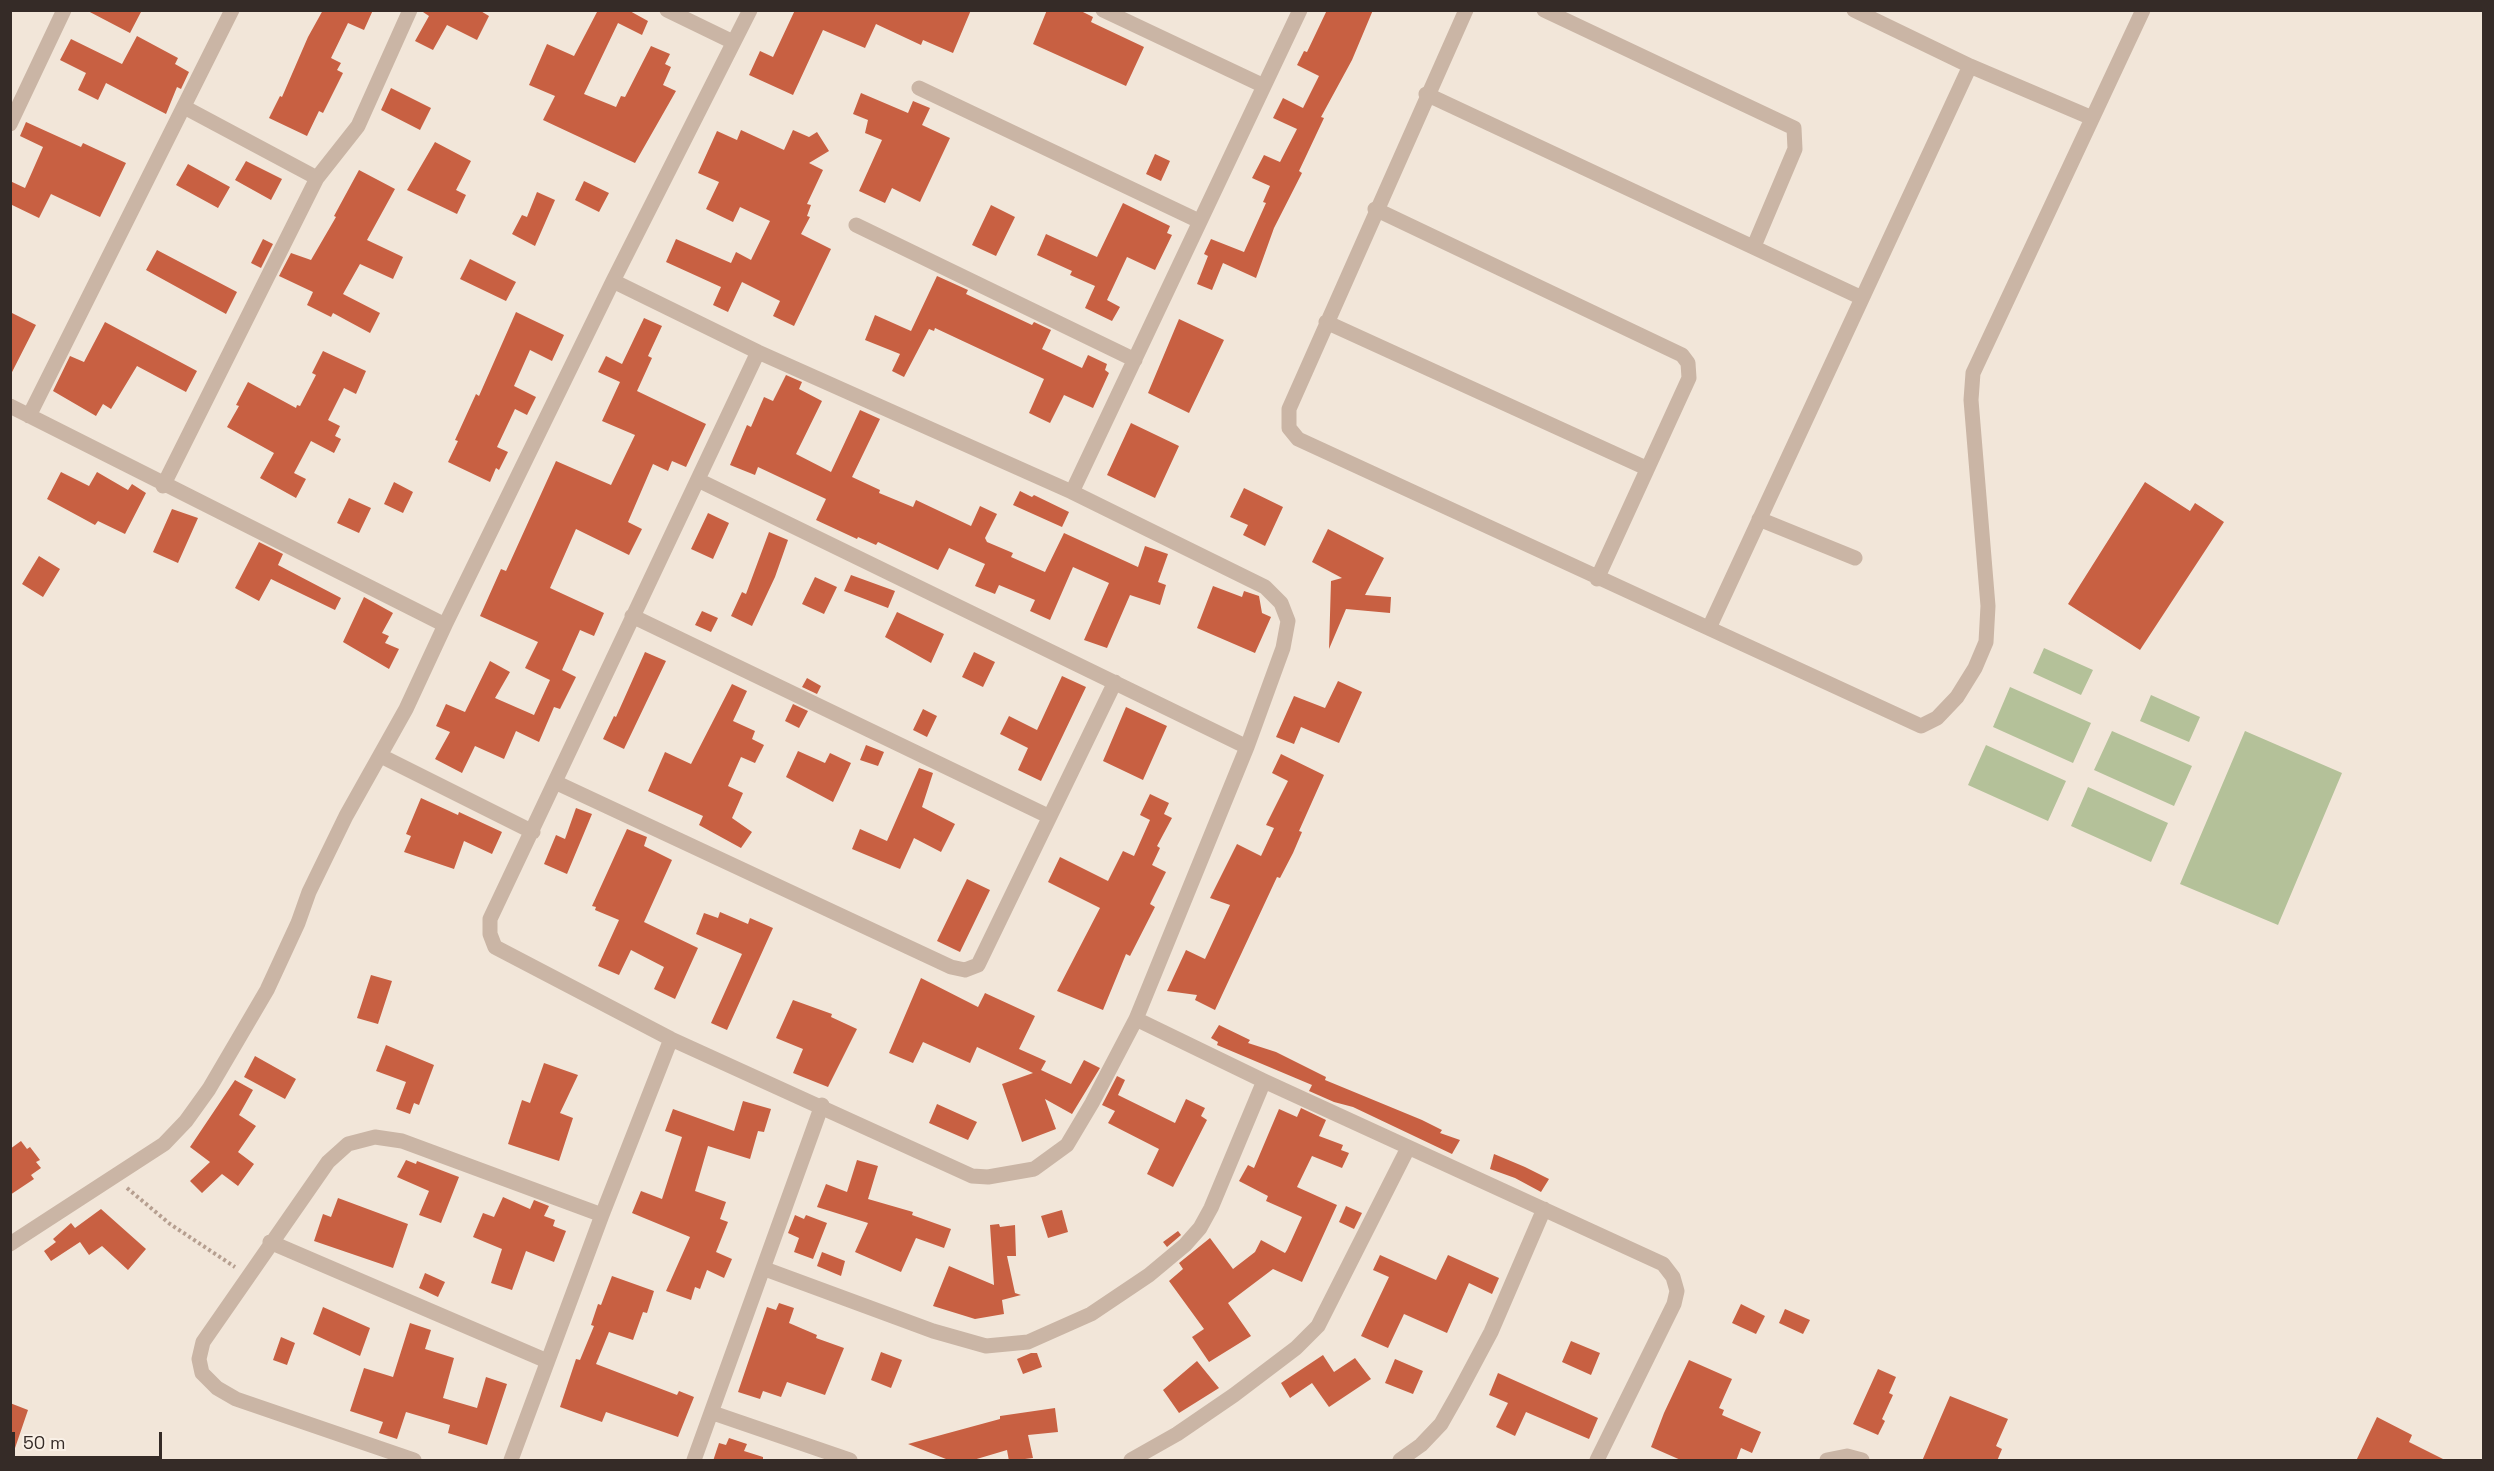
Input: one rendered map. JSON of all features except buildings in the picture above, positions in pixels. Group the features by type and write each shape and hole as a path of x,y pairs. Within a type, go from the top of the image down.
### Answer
{"street":[{"path":"10,124 14,107 64,10"},
{"path":"29,416 232,10"},
{"path":"164,486 317,178 358,126 410,10"},
{"path":"667,10 733,42"},
{"path":"10,1244 164,1144 186,1121 209,1089 267,990 294,932 313,882 346,816 381,756 613,281 750,10"},
{"path":"1103,10 1264,86"},
{"path":"1072,492 1300,10"},
{"path":"1466,10 1426,94 1288,409 1289,428 1298,439 1597,579 1920,726 1937,718 1957,697 1975,668 1986,642 1987,618 1971,400 1973,373 2143,10"},
{"path":"1544,10 1794,128 1795,149 1754,246"},
{"path":"1858,11 1970,66 2092,118"},
{"path":"1709,628 1970,66"},
{"path":"919,88 1199,221"},
{"path":"1426,94 1862,298"},
{"path":"184,107 317,178"},
{"path":"1376,209 1682,355 1688,363 1689,378 1597,579"},
{"path":"856,225 1135,360"},
{"path":"613,281 758,352 1072,492 1248,577 1265,587 1281,603 1288,621 1283,648 1247,747 1136,1019 1067,1145 1034,1169 988,1177 972,1176 822,1105 671,1039 495,947 490,934 490,919 557,783 632,616 758,352"},
{"path":"1326,322 1646,468"},
{"path":"10,406 164,486 445,625"},
{"path":"698,480 1247,747"},
{"path":"1759,519 1855,558"},
{"path":"632,616 1048,816"},
{"path":"557,783 951,967 965,970 978,965 1048,816 1115,682"},
{"path":"381,756 533,832"},
{"path":"1136,1019 1408,1148 1663,1264 1673,1277 1677,1291 1674,1304 1597,1461"},
{"path":"511,1461 602,1215 671,1039"},
{"path":"765,1269 933,1331 986,1346 1028,1342 1091,1314 1149,1275 1185,1245 1200,1228 1211,1208 1264,1081"},
{"path":"694,1461 765,1269 822,1105"},
{"path":"414,1461 236,1399 218,1388 202,1373 199,1359 203,1342 270,1242 328,1162 348,1144 375,1137 402,1141 602,1215"},
{"path":"1131,1461 1177,1434 1234,1395 1296,1348 1318,1326 1408,1148"},
{"path":"1400,1461 1421,1445 1441,1424 1491,1332 1544,1209"},
{"path":"270,1242 547,1361"},
{"path":"713,1413 850,1461"},
{"path":"1827,1461 1847,1456 1862,1461"}],"path":[{"path":"120,1171 128,1191 170,1224 248,1276"}],"green space":[{"path":"2044,648 2093,670 2081,695 2033,673"},
{"path":"2010,687 2091,723 2073,763 1993,727"},
{"path":"2151,695 2200,717 2189,742 2140,721"},
{"path":"2112,731 2192,766 2174,806 2094,770"},
{"path":"2245,731 2342,773 2278,925 2180,884"},
{"path":"1986,745 2066,781 2048,821 1968,785"},
{"path":"2088,787 2168,823 2151,862 2071,826"}]}
